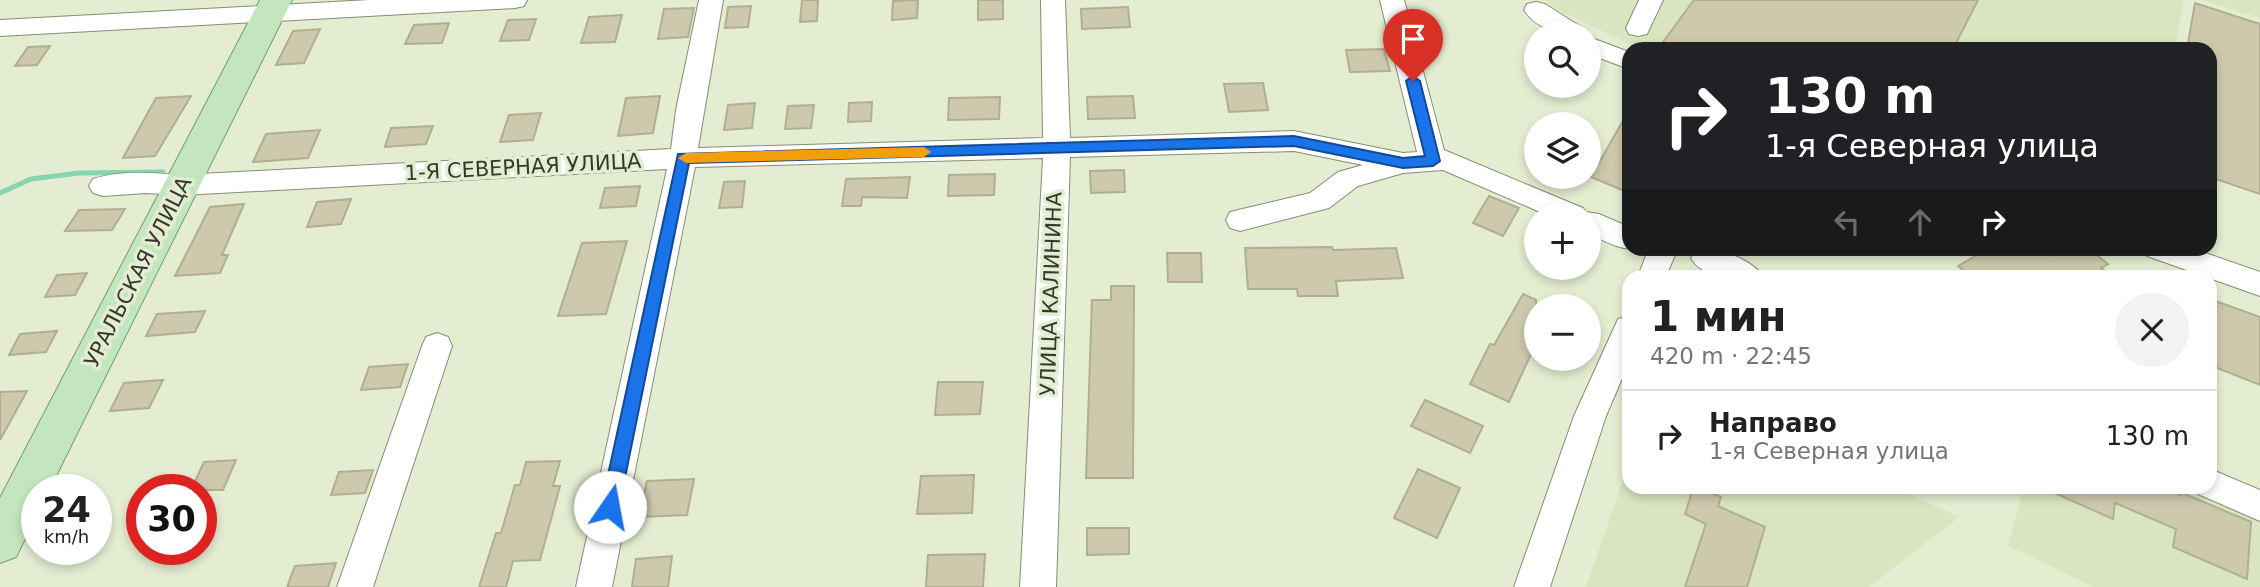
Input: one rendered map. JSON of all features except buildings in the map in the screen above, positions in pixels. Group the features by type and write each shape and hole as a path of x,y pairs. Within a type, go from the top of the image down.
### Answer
{"main road":[{"name":"УРАЛЬСКАЯ УЛИЦА","path":"0,543 273,6"}],"street":[{"path":"0,28 273,6 514,0"},
{"path":"594,587 683,158 689,110 711,0"},
{"name":"УЛИЦА КАЛИНИНА","path":"1038,587 1056,148 1053,0"},
{"path":"1392,0 1433,161"},
{"path":"1638,28 1651,0"},
{"path":"1536,10 1553,21"},
{"path":"1601,49 1622,58"},
{"name":"1-Я СЕВЕРНАЯ УЛИЦА","path":"103,186 146,183 182,185 683,158 1294,141 1403,163"},
{"name":"1-Я СЕВЕРНАЯ УЛИЦА","path":"1240,220 1319,201 1348,179 1403,163 1446,160 1545,203"},
{"path":"1601,227 1622,236"},
{"path":"2179,256 2260,285"},
{"path":"1706,258 1733,270"},
{"path":"1532,587 1590,416 1622,344"},
{"path":"355,587 437,346"},
{"path":"2217,487 2260,506"}],"shaded area":[{"path":"1547,0 2184,0 2175,42 1625,42 1601,30 1601,21 1581,21 1560,11"},
{"path":"2202,0 2260,0 2260,18"},
{"path":"1622,483 1622,494 1909,494 1959,517 1869,587 1586,587"},
{"path":"2217,493 2260,512 2260,587 2093,587 2008,546 2022,494"}],"waterway":[{"path":"0,193 31,179 79,173 163,172"}],"slow traffic":[{"path":"686,158 924,152"}],"route":[{"path":"610,507 683,158 1294,141 1403,163 1433,161 1413,81"}]}
